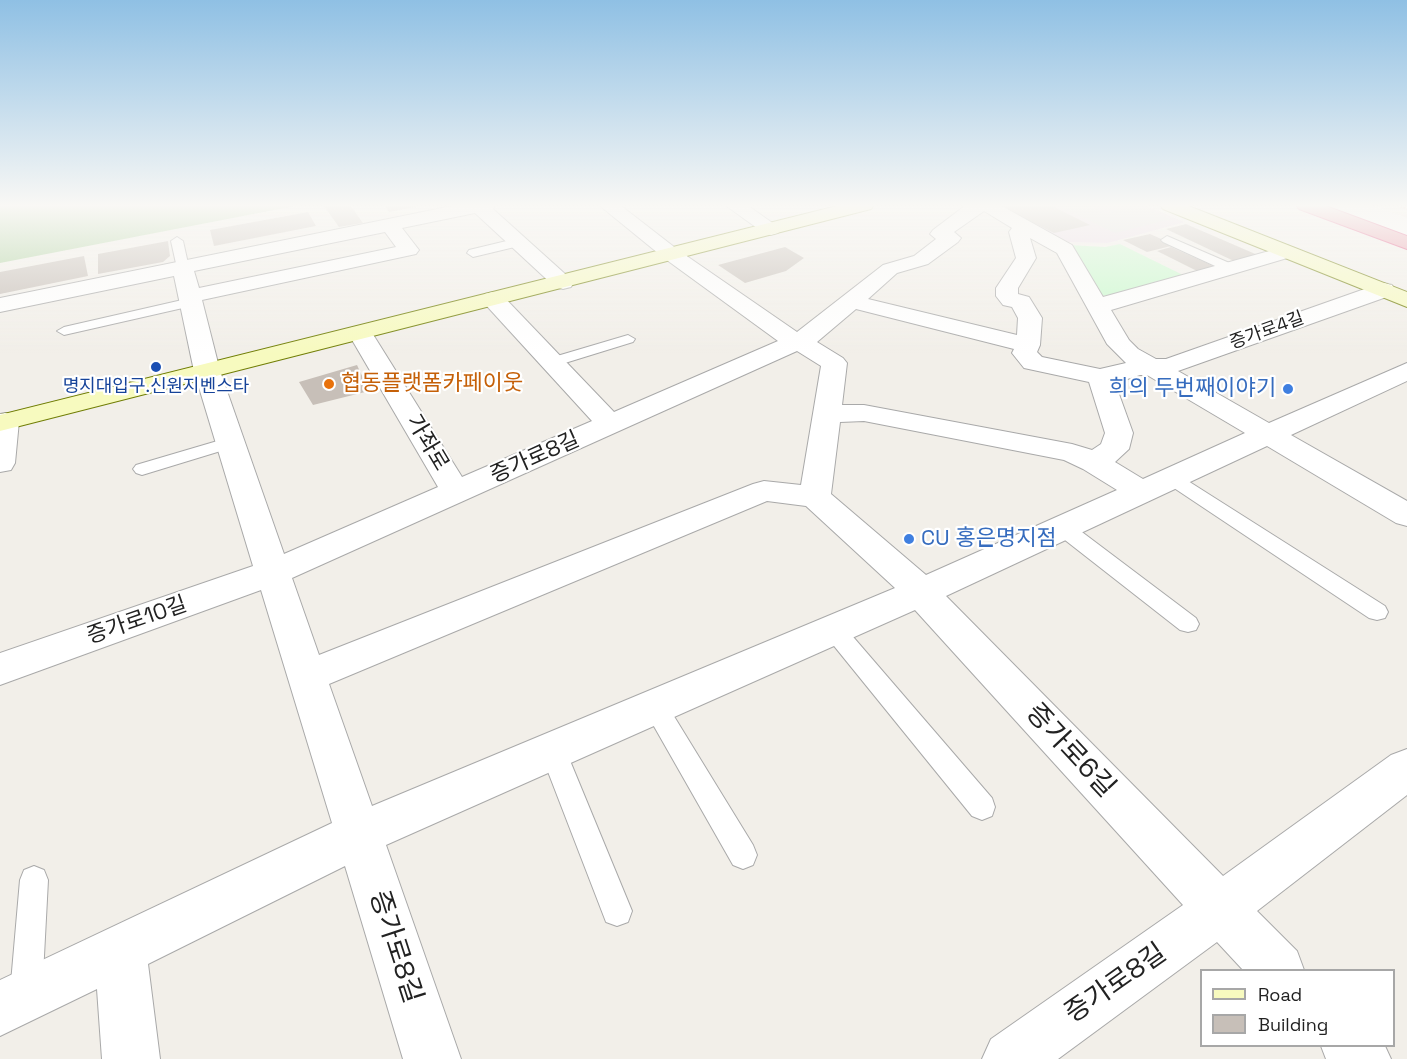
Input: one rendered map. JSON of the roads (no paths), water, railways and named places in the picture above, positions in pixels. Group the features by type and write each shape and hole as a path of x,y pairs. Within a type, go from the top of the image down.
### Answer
{"main road":[{"path":"3,422 669,254"},
{"path":"1294,254 1395,289"},
{"path":"1313,254 1395,289 1407,300"}],"street":[{"path":"0,305 245,254"},
{"path":"191,299 389,254"},
{"path":"533,254 563,282"},
{"path":"308,676 764,491 815,497 834,363 812,348 795,342 672,254"},
{"path":"795,342 812,335 890,269 921,260 929,254"},
{"path":"850,301 1028,345 1030,318 1021,302 1011,300 1007,296 1007,288 1026,258 1025,254"},
{"path":"1068,254 1123,348 1149,367 1407,515"},
{"path":"1097,303 1109,304 1278,254"},
{"path":"183,267 207,371"},
{"name":"증가로4길","path":"1028,345 1024,353 1033,363 1100,376 1114,376 1149,367 1169,366 1395,289"},
{"path":"493,299 611,425"},
{"name":"가좌로","path":"360,333 456,492"},
{"name":"증가로8길","path":"274,572 795,342"},
{"name":"증가로8길","path":"207,371 432,1059"},
{"path":"13,1003 359,834 834,630 1407,371"},
{"path":"1094,462 1114,449 1119,433 1100,376"},
{"path":"826,414 864,413 1072,453 1094,462 1141,492"},
{"path":"0,463 3,422"},
{"name":"증가로6길","path":"815,497 900,571 1277,969"},
{"name":"증가로10길","path":"0,669 274,572"},
{"path":"1220,909 1407,770"},
{"name":"증가로8길","path":"1011,1059 1220,909"},
{"path":"120,950 131,1059"},
{"path":"1350,1047 1362,1059"}],"lane":[{"path":"180,254 183,267"},
{"path":"1199,254 1230,268"},
{"path":"64,331 191,299"},
{"path":"552,362 628,339"},
{"path":"142,469 231,442"},
{"path":"1170,478 1377,612"},
{"path":"1063,528 1188,624"},
{"path":"834,630 982,807"},
{"path":"655,707 743,855"},
{"path":"553,751 617,911"},
{"path":"13,1003 34,880"}],"place":[{"name":"명지대입구.신원지벤스타","path":"156,367"},
{"name":"협동플랫폼카페이웃","path":"329,384"},
{"name":"희의 두번째이야기","path":"1288,389"},
{"name":"CU 홍은명지점","path":"909,539"}]}
